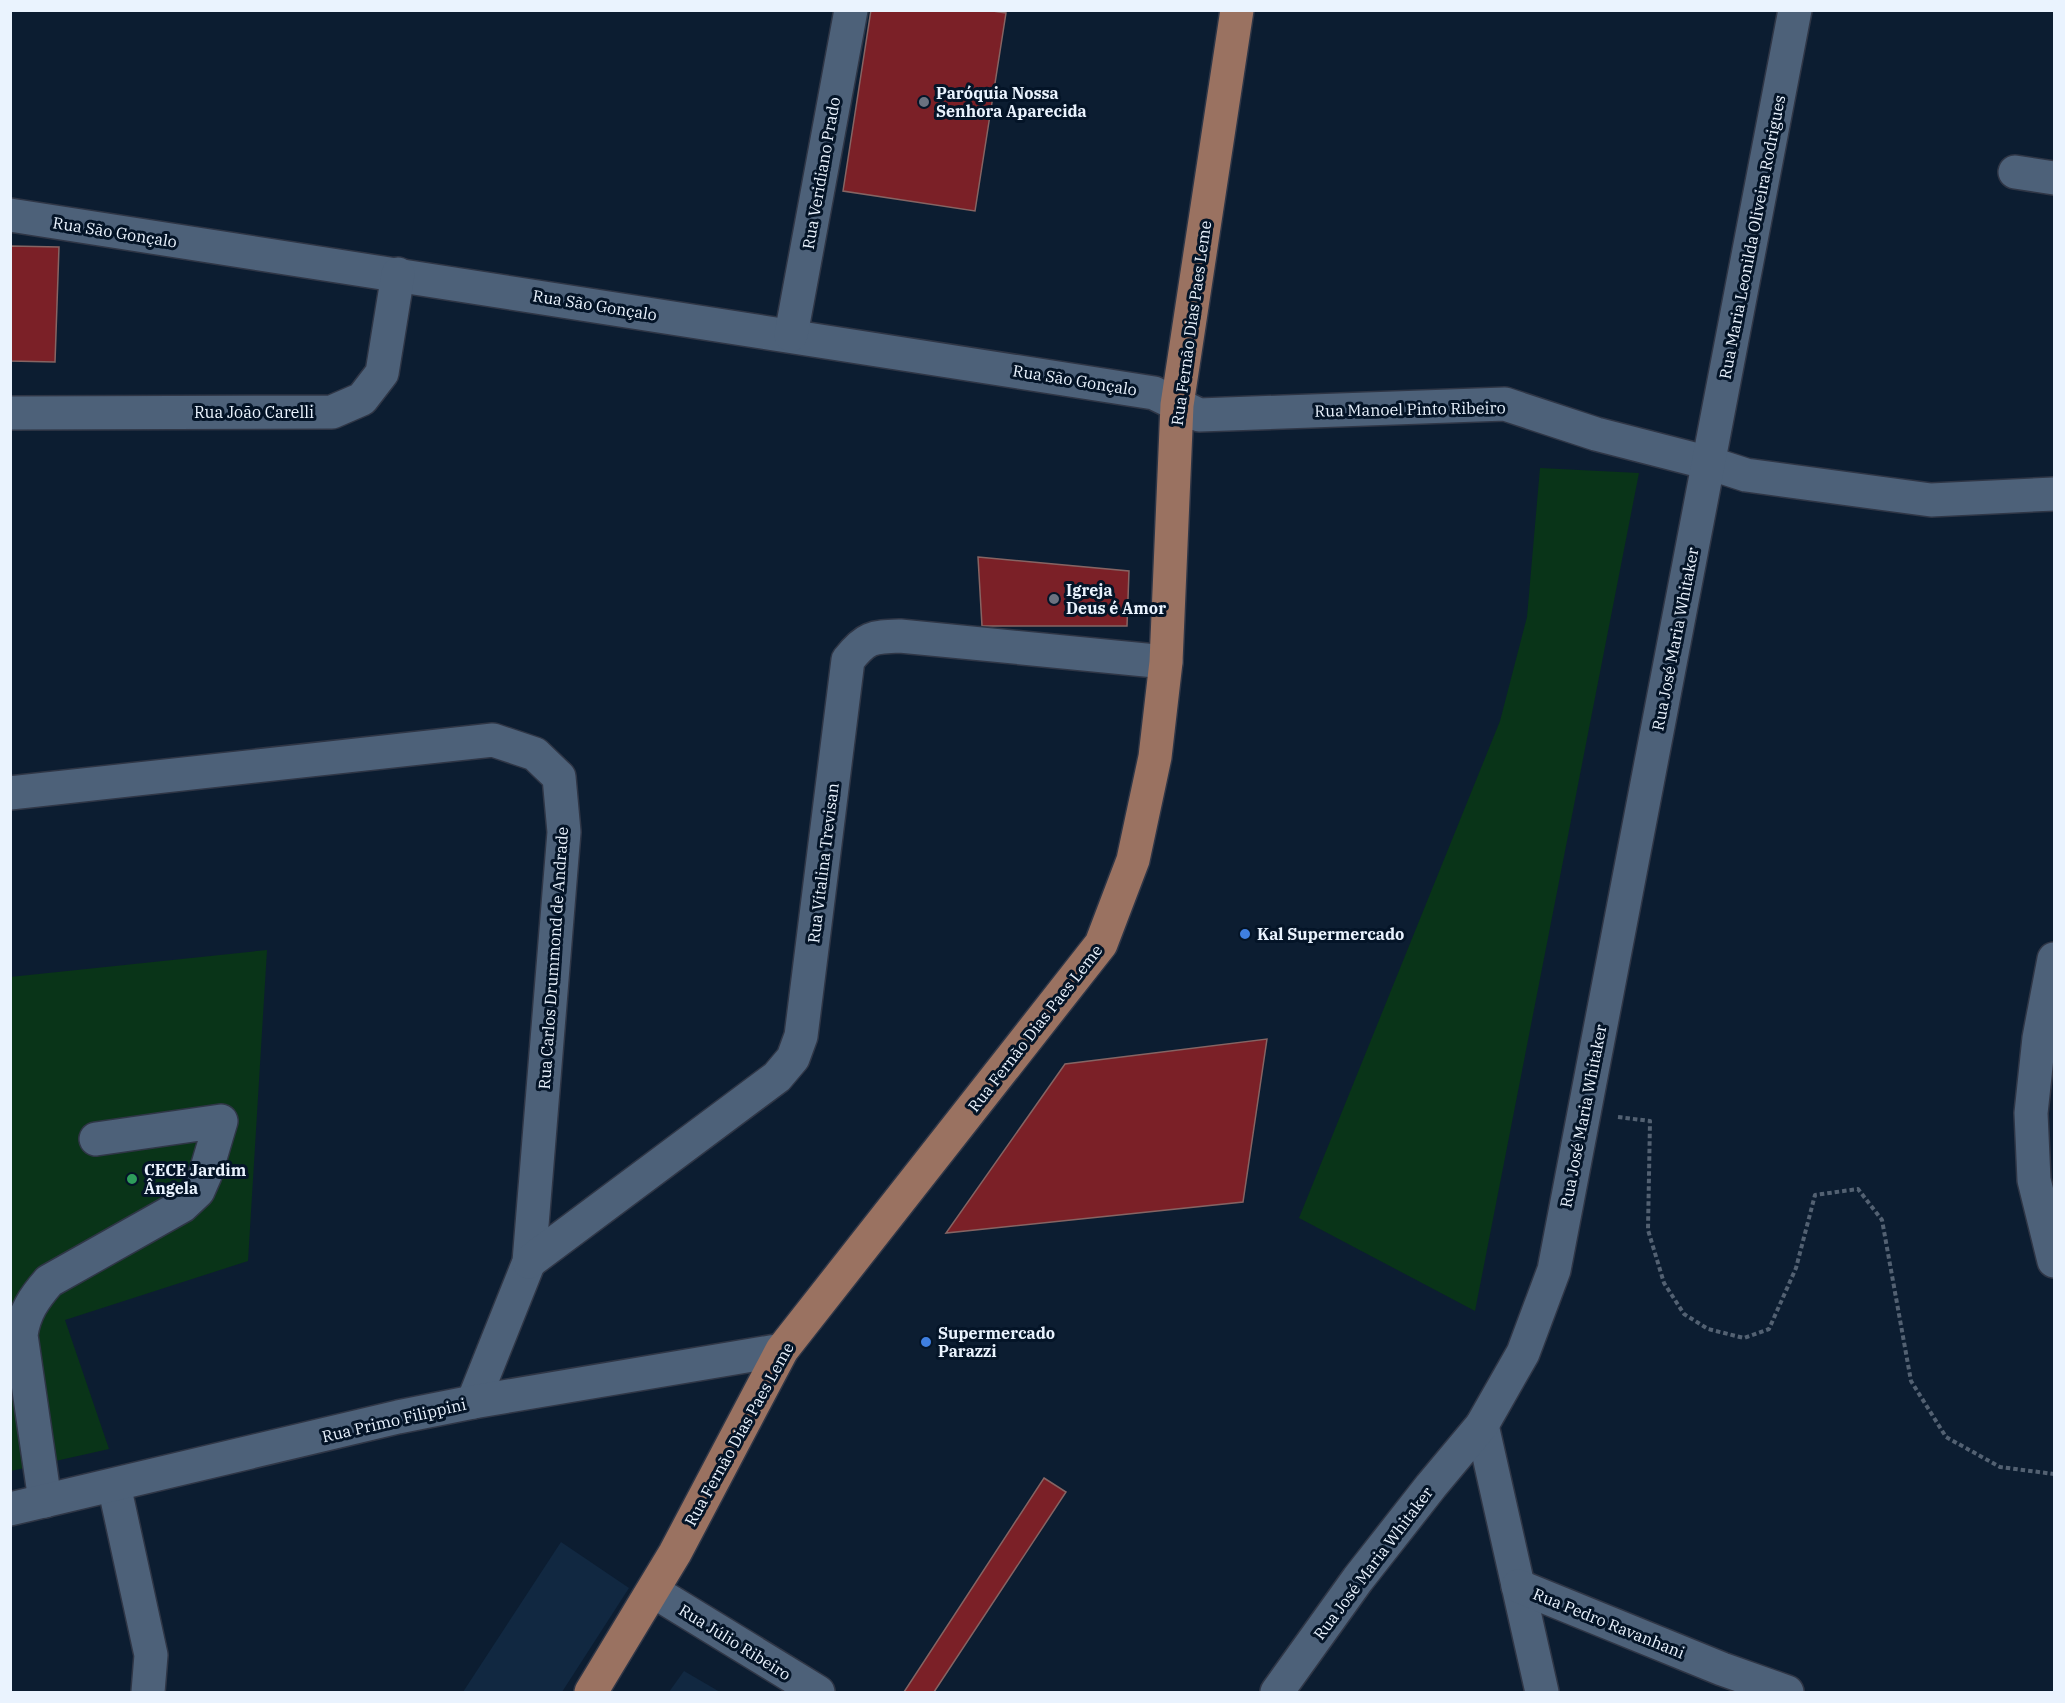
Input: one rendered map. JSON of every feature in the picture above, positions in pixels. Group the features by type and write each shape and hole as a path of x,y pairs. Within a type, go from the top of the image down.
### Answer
{"main road":[{"name":"Rua Fernão Dias Paes Leme","path":"591,1692 675,1553 782,1350 1101,944 1133,860 1155,757 1166,662 1177,405 1237,10"}],"street":[{"name":"Rua Veridiano Prado","path":"791,335 851,10"},
{"name":"Rua Maria Leonilda Oliveira Rodrigues","path":"1709,463 1795,10"},
{"path":"2015,172 2055,178"},
{"name":"Rua São Gonçalo","path":"10,215 1154,393 1177,405"},
{"name":"Rua João Carelli","path":"10,413 332,412 362,399 382,373 398,274"},
{"name":"Rua Manoel Pinto Ribeiro","path":"1177,405 1199,415 1505,404 1596,434 1709,463 1746,475 1931,500 2055,494"},
{"name":"Rua José Maria Whitaker","path":"1277,1692 1358,1579 1482,1425 1523,1353 1554,1270 1709,463"},
{"name":"Rua Vitalina Trevisan","path":"529,1262 777,1077 792,1058 801,1036 848,660 860,645 877,637 900,636 1166,662"},
{"name":"Rua Carlos Drummond de Andrade","path":"10,794 493,740 535,754 559,777 564,832 529,1262 473,1402"},
{"path":"2055,958 2039,1038 2031,1113 2034,1180 2055,1262"},
{"path":"45,1501 21,1335 23,1319 34,1298 48,1281 182,1206 198,1191 221,1121 96,1139"},
{"name":"Rua Primo Filippini","path":"10,1509 398,1417 473,1402 782,1350"},
{"name":"Rua Pedro Ravanhani","path":"1482,1425 1518,1586 1722,1669 1787,1692"},
{"path":"114,1485 151,1655 148,1692"},
{"path":"1518,1586 1542,1692"},
{"name":"Rua Júlio Ribeiro","path":"653,1591 818,1692"}],"path":[{"path":"1584,1113 1650,1121 1648,1230 1664,1283 1684,1314 1708,1329 1744,1338 1769,1329 1796,1268 1815,1196 1858,1189 1882,1220 1911,1381 1946,1437 2000,1467 2055,1474"}],"shaded area":[{"path":"561,1542 629,1588 562,1692 463,1692"},
{"path":"684,1671 720,1692 669,1692"}],"green space":[{"path":"1540,468 1639,473 1475,1311 1299,1218 1500,721 1527,617"},
{"name":"CECE Jardim Ângela","path":"267,950 248,1261 65,1320 109,1449 11,1471 10,977"}],"building":[{"name":"Paróquia Nossa Senhora Aparecida","path":"871,10 986,10 1006,13 975,211 843,191"},
{"path":"10,246 59,247 55,362 10,361"},
{"name":"Igreja Deus é Amor","path":"978,557 1129,571 1127,626 982,626"},
{"path":"1267,1039 1243,1202 946,1233 1065,1064"},
{"path":"1044,1478 1066,1492 934,1692 904,1692"}],"place":[{"name":"Paróquia Nossa Senhora Aparecida","path":"924,102"},
{"name":"Igreja Deus é Amor","path":"1054,599"},
{"name":"Kal Supermercado","path":"1245,934"},
{"name":"CECE Jardim Ângela","path":"132,1179"},
{"name":"Supermercado Parazzi","path":"926,1342"}]}
